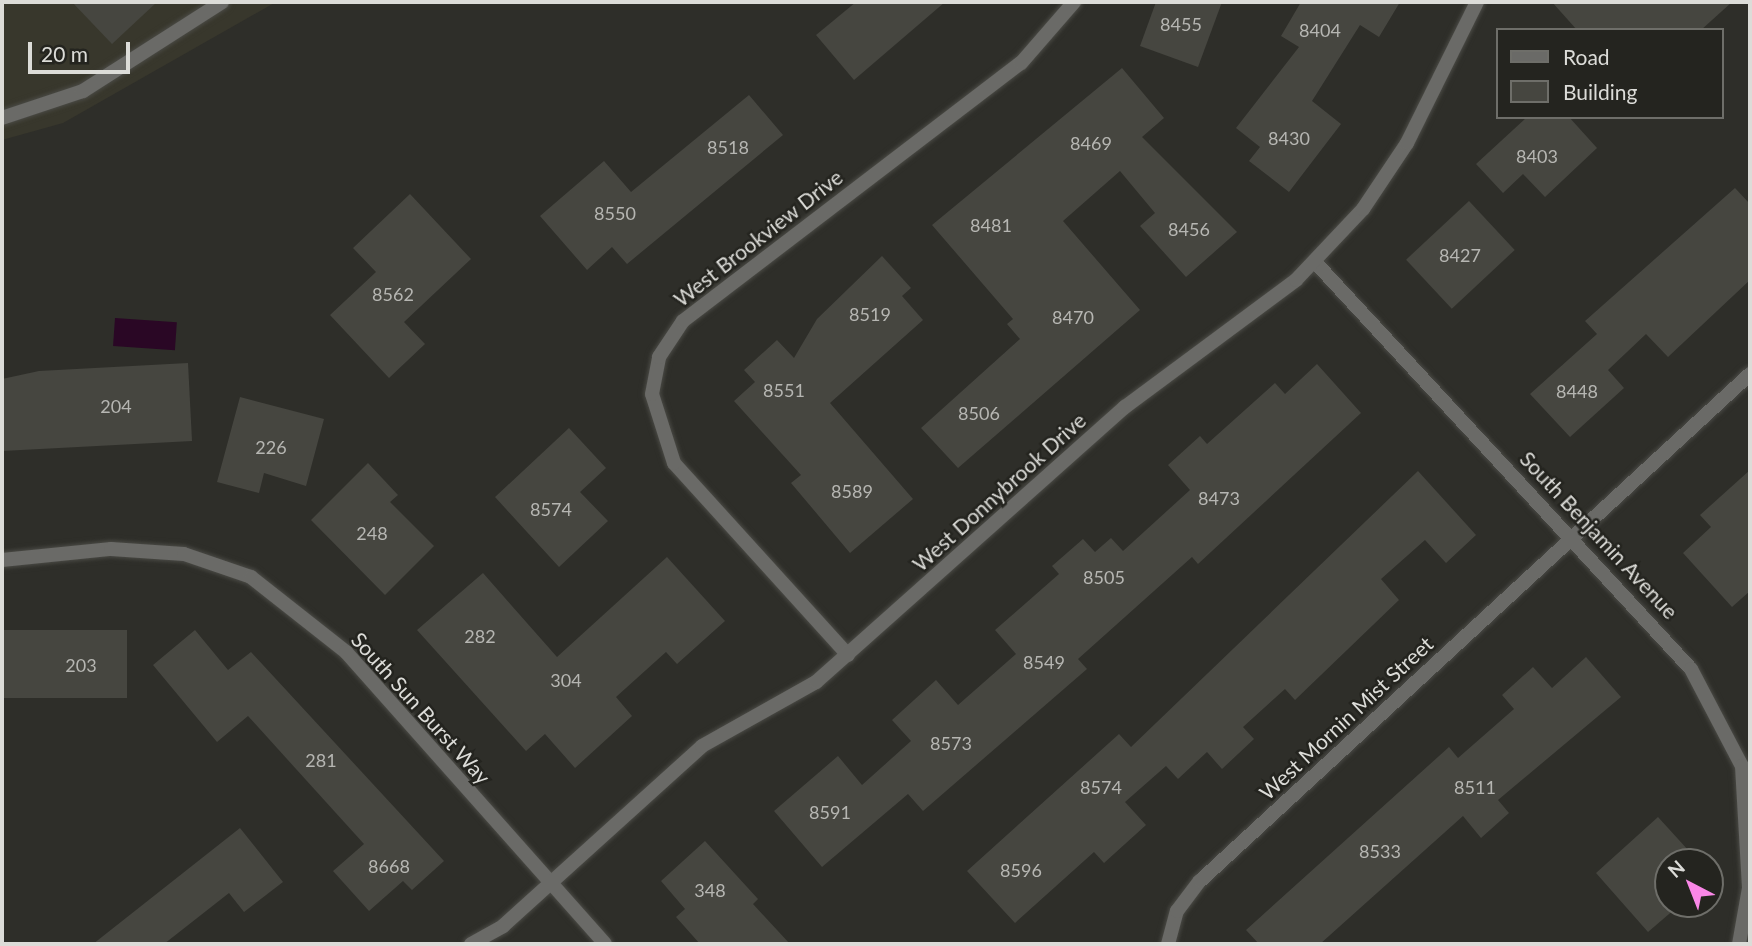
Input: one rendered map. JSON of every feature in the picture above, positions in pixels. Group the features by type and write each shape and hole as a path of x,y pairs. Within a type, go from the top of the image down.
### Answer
{"street":[{"path":"2,118 83,91 222,2"},
{"name":"West Brookview Drive","path":"848,655 674,463 652,394 659,356 683,321 1021,63 1074,2"},
{"name":"West Donnybrook Drive","path":"471,944 551,884 702,746 783,705 848,655 1125,407 1315,262 1363,209 1407,143 1477,2"},
{"name":"South Benjamin Avenue","path":"1315,262 1573,537 1691,669 1742,766 1749,888 1739,944"},
{"name":"West Mornin Mist Street","path":"1168,944 1177,911 1200,881 1750,374"},
{"name":"South Sun Burst Way","path":"2,559 111,549 184,554 251,577 346,652 605,944"}],"shaded area":[{"path":"2,2 276,2 63,123 2,140"},
{"path":"115,318 177,322 175,350 113,346"}],"building":[{"path":"72,2 157,2 112,44"},
{"path":"856,2 945,2 854,80 816,35"},
{"path":"1156,2 1222,2 1198,67 1140,46"},
{"path":"1301,2 1400,2 1379,37 1360,25 1312,101 1341,124 1289,192 1249,161 1260,147 1236,128 1299,47 1281,36"},
{"path":"1552,2 1732,2 1703,28 1575,28"},
{"path":"1122,68 1164,118 1142,137 1237,232 1186,277 1140,226 1155,213 1120,171 1063,221 1140,310 958,468 921,428 1020,339 1007,324 1013,319 932,225"},
{"path":"749,95 783,135 627,264 612,247 587,270 540,216 604,161 631,192"},
{"path":"1525,119 1571,119 1597,148 1545,197 1523,174 1503,193 1476,164"},
{"path":"1735,188 1750,204 1750,280 1668,357 1646,334 1608,370 1624,388 1570,437 1530,394 1597,334 1585,321"},
{"path":"410,194 471,259 404,322 425,344 389,378 330,315 376,272 353,248"},
{"path":"1469,201 1515,250 1452,309 1406,260"},
{"path":"882,256 911,288 902,296 923,320 830,403 913,499 850,553 791,483 801,475 734,401 755,382 744,370 777,340 794,358 817,319"},
{"path":"188,363 192,441 2,451 2,379 39,371"},
{"path":"1317,364 1361,413 1198,564 1192,557 1078,659 1087,669 923,811 908,794 822,867 774,811 838,756 862,785 911,741 892,720 936,680 958,705 1016,654 995,630 1059,574 1052,566 1083,539 1095,552 1111,538 1123,551 1190,490 1168,465 1200,436 1207,444 1275,383 1285,394"},
{"path":"240,397 324,419 306,486 264,473 259,493 217,482"},
{"path":"569,428 606,468 580,492 608,521 559,567 495,497"},
{"path":"368,463 398,495 390,502 434,546 385,595 311,520"},
{"path":"1750,470 1750,591 1732,607 1683,553 1711,527 1700,515"},
{"path":"1418,471 1476,535 1446,563 1425,540 1381,579 1399,600 1295,700 1285,689 1243,727 1254,739 1222,769 1207,752 1178,779 1166,766 1125,802 1146,825 1104,863 1094,852 1015,923 967,871 1119,734 1131,747"},
{"path":"667,557 725,621 677,664 666,652 616,697 632,716 575,768 545,734 526,751 417,630 483,573 557,657"},
{"path":"2,630 127,630 127,698 2,698"},
{"path":"195,630 228,670 251,652 444,861 412,890 403,881 369,911 333,871 364,844 248,716 217,742 153,665"},
{"path":"1586,657 1621,697 1498,800 1509,813 1481,838 1463,816 1320,944 1259,944 1246,930 1449,747 1458,758 1514,709 1502,695 1533,667 1552,688"},
{"path":"1658,817 1686,848 1654,848 1654,918 1664,918 1648,932 1596,873"},
{"path":"240,828 283,882 244,912 229,893 164,944 93,944"},
{"path":"705,841 758,899 753,904 790,944 700,944 676,917 685,909 661,881"}]}
